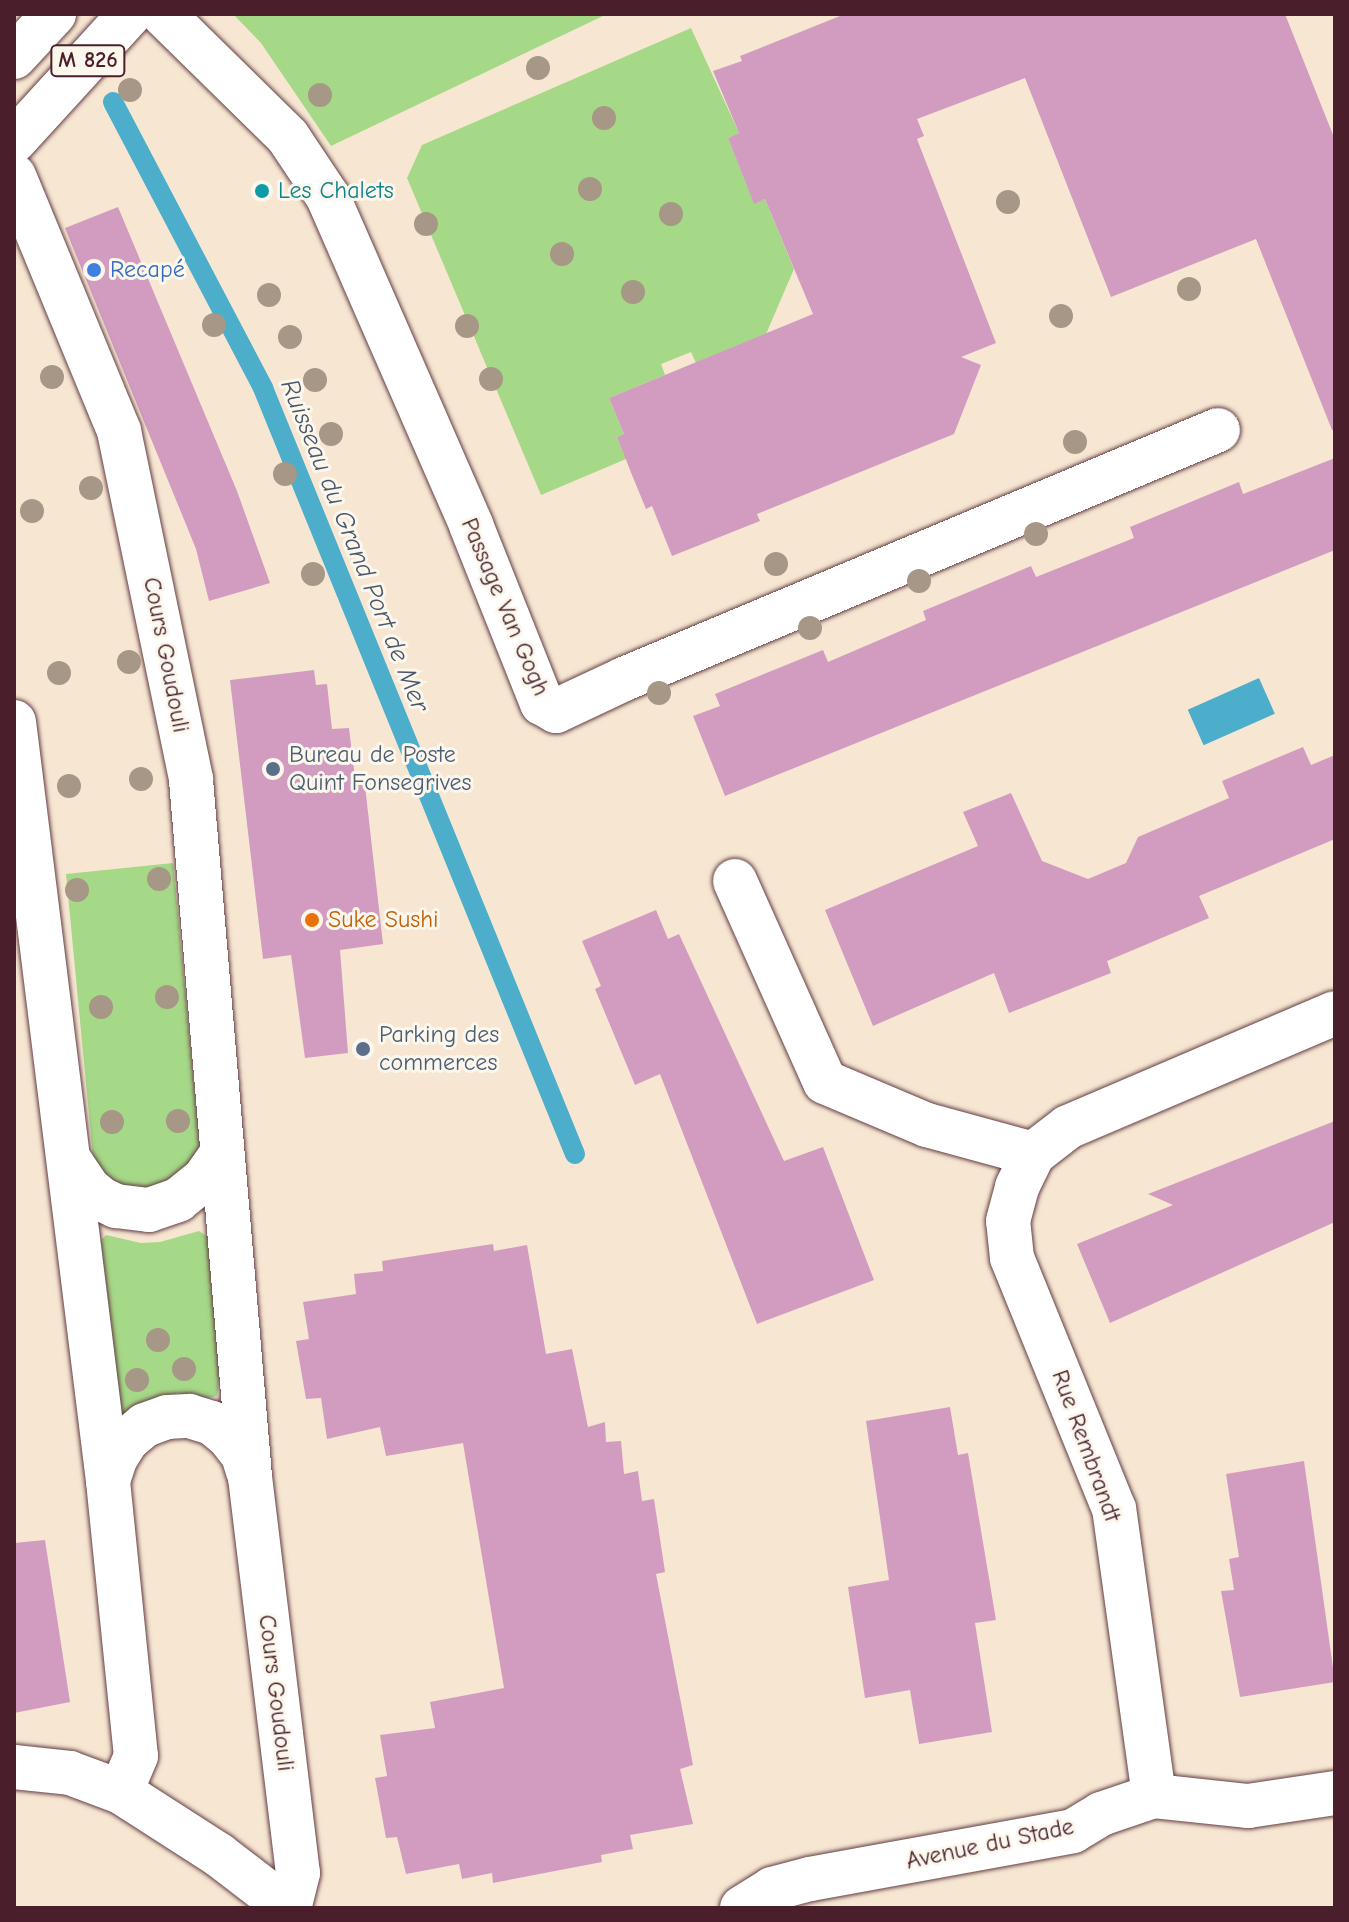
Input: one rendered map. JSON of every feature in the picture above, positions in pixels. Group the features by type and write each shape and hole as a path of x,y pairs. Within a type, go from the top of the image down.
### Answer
{"street":[{"name":"M 826","path":"14,57 54,14"},
{"name":"M 826","path":"14,141 130,14"},
{"name":"Passage Van Gogh","path":"163,14 288,137 328,197 471,525 542,703 556,711 624,679 1218,430"},
{"name":"Cours Goudouli","path":"14,176 119,431 191,780 215,1046 220,1156 250,1477 298,1873 289,1908"},
{"path":"14,722 108,1481 136,1756 121,1792"},
{"path":"735,881 825,1082 927,1125 1033,1154"},
{"name":"Rue Rembrandt","path":"1154,1796 1114,1509 1012,1258 1008,1221 1017,1187 1033,1154 1068,1127 1335,1013"},
{"path":"70,1161 88,1188 101,1199 116,1206 149,1210 178,1200 204,1179 220,1156"},
{"name":"Cours Goudouli","path":"108,1481 121,1449 145,1425 167,1417 189,1416 212,1423 229,1437 243,1455 250,1477"},
{"path":"14,1767 70,1773 121,1792 219,1855 289,1908"},
{"name":"Avenue du Stade","path":"742,1908 772,1889 810,1879 1073,1831 1101,1814 1154,1796 1248,1806 1335,1793"}],"green space":[{"path":"233,14 607,14 331,146 261,43"},
{"path":"691,28 739,133 728,138 754,203 765,199 794,269 766,334 696,363 691,352 661,364 665,375 609,398 624,434 617,437 626,459 541,495 407,178 422,145"},
{"path":"173,863 201,1158 197,1168 133,1195 94,1167 66,874"},
{"path":"199,1231 209,1238 220,1370 217,1396 208,1398 177,1393 133,1416 123,1413 119,1406 97,1244 106,1235 141,1243 160,1242"}],"water":[{"path":"1259,678 1275,714 1204,745 1188,710"}],"building":[{"path":"845,14 1285,14 1335,140 1335,430 1332,430 1256,239 1111,297 1025,78 917,119 924,136 917,139 996,343 961,357 981,365 954,434 757,514 760,521 672,556 652,506 646,509 632,475 617,437 624,434 609,398 813,314 765,199 754,204 728,138 739,133 713,71 742,61 740,56"},
{"path":"118,207 237,491 270,583 209,601 196,549 65,228"},
{"path":"1335,458 1335,550 725,796 693,716 720,706 715,694 823,650 828,662 926,620 923,611 1031,566 1036,577 1134,538 1130,527 1239,482 1243,494"},
{"path":"314,670 316,685 327,684 332,729 349,728 355,778 364,777 383,944 340,950 348,1053 305,1058 291,955 263,959 230,680"},
{"path":"1303,747 1311,765 1335,755 1335,839 1199,896 1209,918 1107,961 1111,973 1009,1013 994,973 873,1026 825,910 978,846 963,812 1011,793 1042,861 1088,879 1126,863 1138,837 1229,798 1222,781"},
{"path":"656,910 668,939 679,934 784,1161 823,1147 874,1280 757,1324 660,1074 635,1085 595,989 601,986 582,941"},
{"path":"1335,1121 1335,1222 1110,1323 1077,1244 1173,1205 1148,1194"},
{"path":"493,1244 494,1251 527,1245 546,1354 572,1349 588,1427 605,1422 606,1442 621,1441 624,1474 638,1471 642,1501 654,1499 665,1572 656,1574 693,1765 680,1769 693,1824 630,1835 633,1849 601,1855 602,1862 493,1883 492,1873 462,1879 459,1864 406,1874 397,1837 386,1838 375,1778 387,1776 380,1735 435,1728 430,1702 504,1688 463,1443 386,1456 380,1427 327,1439 321,1398 306,1399 296,1341 309,1339 303,1302 356,1294 354,1274 383,1271 382,1261"},
{"path":"950,1407 958,1455 968,1453 996,1620 975,1623 992,1732 919,1744 910,1690 865,1698 848,1587 889,1580 866,1421"},
{"path":"1304,1461 1335,1682 1240,1697 1221,1591 1234,1590 1229,1559 1239,1557 1226,1474"},
{"path":"45,1540 70,1702 14,1713 14,1543"}],"waterway":[{"name":"Ruisseau du Grand Port de Mer","path":"113,102 263,388 575,1154"}],"place":[{"name":"Les Chalets","path":"262,191"},
{"name":"Recapé","path":"94,270"},
{"name":"Bureau de Poste Quint Fonsegrives","path":"273,769"},
{"name":"Suke Sushi","path":"312,920"},
{"name":"Parking des commerces","path":"363,1049"}]}
